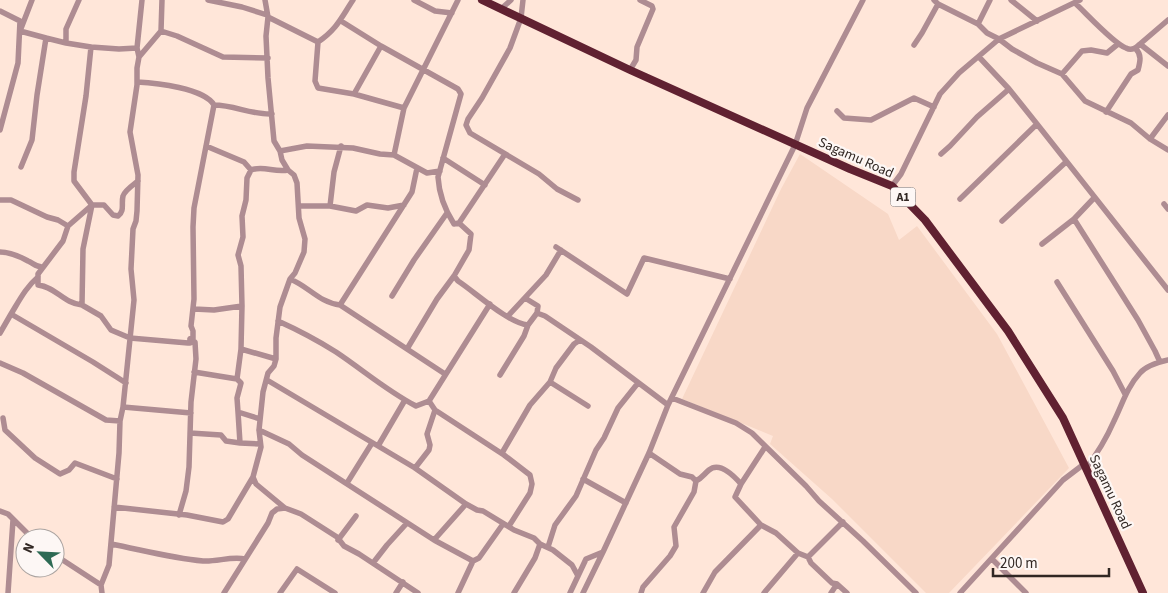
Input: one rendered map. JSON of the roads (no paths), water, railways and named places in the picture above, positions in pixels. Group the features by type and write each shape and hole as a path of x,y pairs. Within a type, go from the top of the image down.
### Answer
{"highway":[{"name":"Sagamu Road","path":"482,0 795,145 892,186 925,220 1008,331 1063,418 1143,593"}],"street":[{"path":"20,31 32,0"},
{"path":"66,43 66,29 79,0"},
{"path":"102,593 102,585 109,565 120,421 126,383 134,300 131,269 132,239 136,221 138,180 130,132 137,82 139,57 137,48 142,0"},
{"path":"139,57 161,31 162,0"},
{"path":"208,0 242,7 267,16 318,42"},
{"path":"114,507 223,522 228,519 253,477 260,444 259,430 263,392 268,373 274,366 276,359 278,321 283,298 290,279 304,252 305,239 300,223 297,183 294,175 288,170 282,160 280,150 274,141 268,78 265,0"},
{"path":"353,0 344,12 341,21 318,42 315,81 318,88 354,94 404,108"},
{"path":"414,0 435,11 452,13"},
{"path":"394,155 404,108 458,0"},
{"path":"501,9 511,0"},
{"path":"523,0 521,18 510,48 466,125 470,133 539,174 557,189 578,200"},
{"path":"630,70 636,60 637,47 653,9 652,6 640,0"},
{"path":"583,593 649,453 668,405 730,280 776,180 795,145 807,108 863,0"},
{"path":"978,24 990,0"},
{"path":"1011,0 1037,22"},
{"path":"914,45 922,33 936,2 978,24 987,33 1000,39 1012,49 1062,74 1085,100 1131,123 1150,139 1168,150"},
{"path":"892,186 901,174 940,94 958,73 1000,39 1077,2 1118,44 1128,49 1138,46 1168,20"},
{"path":"0,11 20,21 18,63 0,130"},
{"path":"341,21 381,46 458,89 461,94 438,178 439,188 447,213 454,224 459,223 471,234 471,244 454,276 437,299 407,349"},
{"path":"20,31 66,43 119,49 137,48"},
{"path":"161,31 177,36 223,57 268,58"},
{"path":"21,168 32,140 46,38"},
{"path":"1062,74 1082,52 1091,50 1107,54 1118,44"},
{"path":"91,46 74,181 92,204 104,206 112,215 118,216 122,210 124,192 138,180"},
{"path":"354,94 381,46"},
{"path":"1138,46 1168,66"},
{"path":"1106,112 1131,74 1138,70 1140,53 1138,46"},
{"path":"979,57 1009,89 1168,290"},
{"path":"92,204 68,226 63,241 38,274 38,285 52,289 60,297 72,304 82,305 102,316 111,330 130,338 190,343 190,339 194,337 192,326 194,309 193,227 196,193 214,105 213,102 205,97 174,86 137,82"},
{"path":"941,154 977,117 1009,89"},
{"path":"837,111 844,118 872,120 914,98 934,107"},
{"path":"214,105 226,105 261,115 272,114"},
{"path":"1150,139 1168,115"},
{"path":"960,199 1037,124"},
{"path":"206,146 244,162 251,170"},
{"path":"280,150 307,146 341,146 394,155 427,173 440,171"},
{"path":"330,206 334,172 341,146"},
{"path":"459,223 505,154"},
{"path":"443,158 485,185"},
{"path":"1002,221 1066,162"},
{"path":"237,379 241,350 242,306 239,249 243,237 242,216 246,200 247,178 251,170 257,168 277,171 288,170"},
{"path":"340,305 412,192 417,168"},
{"path":"1042,244 1074,219 1094,198"},
{"path":"0,200 11,200 68,226"},
{"path":"82,305 83,249 92,204"},
{"path":"299,206 330,206 356,212 367,205 388,208 404,205"},
{"path":"392,296 414,260 447,213"},
{"path":"1074,219 1138,320 1160,362"},
{"path":"508,316 546,275 558,248 627,294 644,258 730,280"},
{"path":"0,252 42,267"},
{"path":"454,276 458,281 508,316 522,324 528,324"},
{"path":"0,333 23,294 31,283 39,277"},
{"path":"290,279 330,304 340,305 445,374"},
{"path":"1057,282 1113,371 1125,394"},
{"path":"500,375 524,336 528,324 537,312 538,306 525,298"},
{"path":"278,321 305,333 337,352 416,406 429,401 490,304"},
{"path":"194,309 214,310 242,306"},
{"path":"537,312 580,340 668,405"},
{"path":"11,314 94,362 126,383"},
{"path":"179,515 190,467 195,342 190,339"},
{"path":"502,453 530,405 550,382 552,374 560,361 580,340"},
{"path":"241,350 276,359"},
{"path":"960,593 1064,480 1093,460 1114,421 1125,394 1140,372 1168,360"},
{"path":"0,363 22,373 106,420 120,421"},
{"path":"194,372 237,379 241,383 238,398 240,443"},
{"path":"267,380 415,468 476,510 483,511 514,530 534,538 572,565 578,576"},
{"path":"550,382 588,406"},
{"path":"548,547 555,525 576,496 618,408 638,383"},
{"path":"672,398 736,423 752,433 916,593"},
{"path":"346,483 375,445 405,400"},
{"path":"429,401 435,410 502,453 530,475 532,484 530,493 506,525 479,558 473,561 458,593"},
{"path":"123,407 191,413"},
{"path":"415,468 429,450 430,445 427,434 435,410"},
{"path":"238,412 260,419"},
{"path":"4,418 5,430 35,458 60,474 69,470 75,463 117,479"},
{"path":"259,430 289,444 302,456 407,523 473,561"},
{"path":"190,433 221,435 226,441 260,444"},
{"path":"765,447 741,484 735,497 761,525 776,533 798,553 808,558 832,583 837,584 847,593"},
{"path":"649,453 680,474 692,477 696,481"},
{"path":"696,481 715,467 731,474 741,484"},
{"path":"253,477 256,484 285,508 313,521 337,537 344,546 418,593"},
{"path":"583,480 626,503"},
{"path":"642,593 643,587 670,556 676,546 673,533 674,527 694,492 696,481"},
{"path":"434,540 466,504"},
{"path":"224,593 268,523 272,513 277,509 285,508"},
{"path":"0,511 8,514 22,528"},
{"path":"338,540 356,516"},
{"path":"8,593 14,520"},
{"path":"808,558 843,522"},
{"path":"373,563 407,523"},
{"path":"703,593 715,572 761,525"},
{"path":"111,544 157,555 203,561 213,562 232,558 245,560"},
{"path":"514,593 535,558 540,544"},
{"path":"570,593 586,559 603,552"},
{"path":"764,593 798,553"},
{"path":"992,559 1026,593"},
{"path":"65,561 102,585"},
{"path":"280,593 297,569 334,593"},
{"path":"396,593 403,582"},
{"path":"831,593 837,584"}]}
